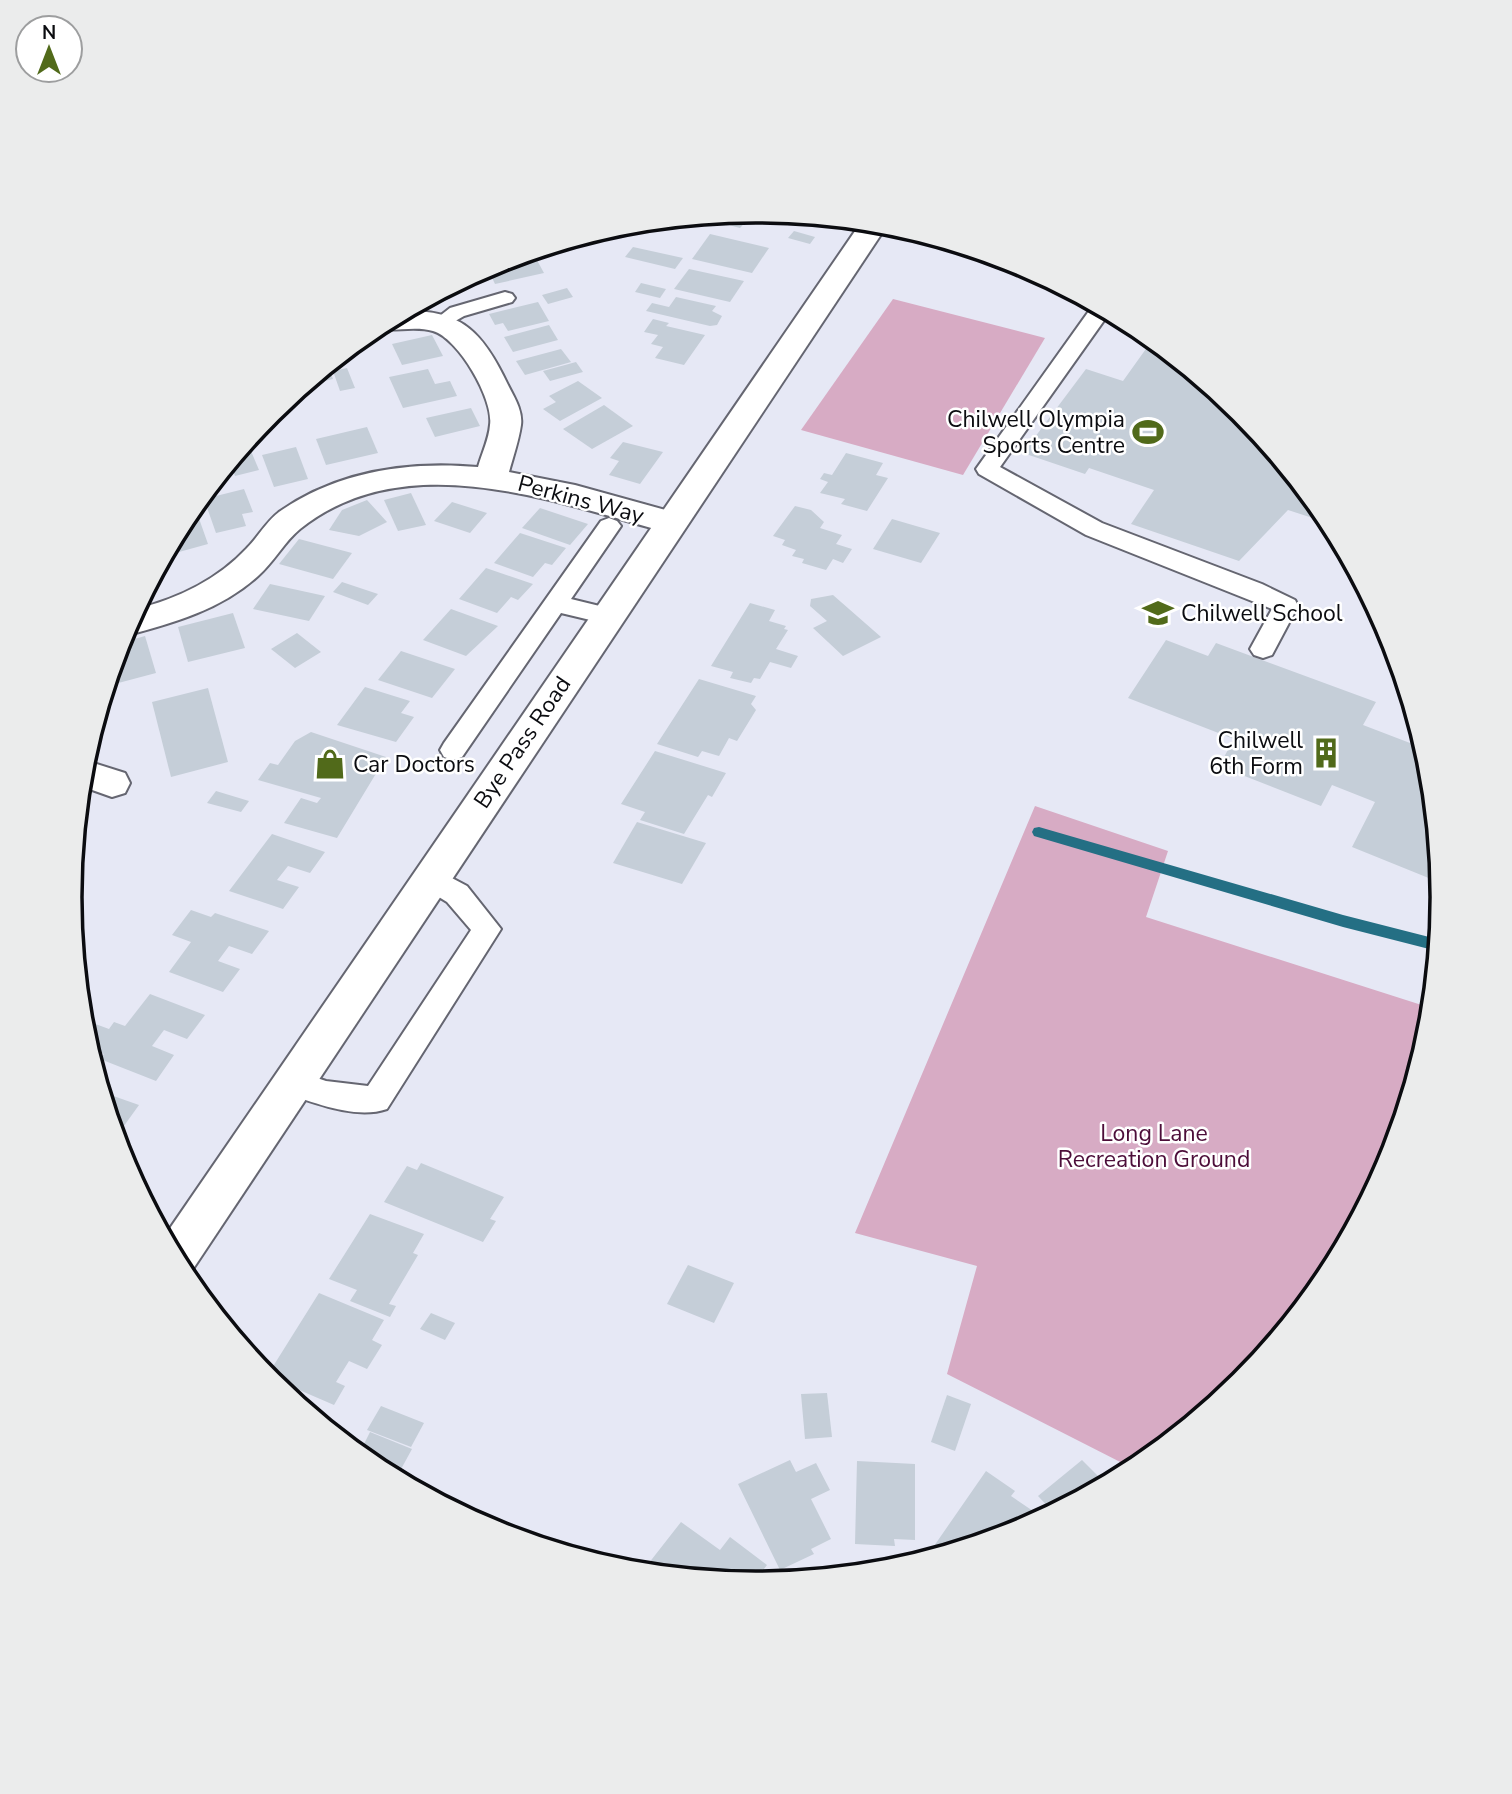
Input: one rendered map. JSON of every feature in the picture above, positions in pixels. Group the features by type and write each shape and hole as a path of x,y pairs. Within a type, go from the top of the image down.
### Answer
{"main road":[{"name":"Bye Pass Road","path":"182,1248 669,523 869,233"},
{"path":"408,321 443,322"},
{"name":"Perkins Way","path":"443,322 470,340 505,411 506,424 491,478"},
{"name":"Perkins Way","path":"143,620 166,614 204,599 234,580 288,521 343,491 407,476 443,474 491,478 542,487 669,523"}],"lane":[{"path":"443,322 457,312 505,298"},
{"path":"1096,316 987,469 1094,529 1252,590 1286,606 1263,649"},
{"path":"453,750 609,526"},
{"path":"555,603 607,615"},
{"path":"293,1083 326,1094 376,1100 487,929 457,894 431,878"}],"green space":[{"path":"893,299 1045,338 963,475 801,430"},
{"name":"Long Lane Recreation Ground","path":"1035,806 1168,851 1146,917 1421,1005 1407,1071 1378,1155 1360,1195 1316,1271 1263,1341 1232,1373 1166,1432 1121,1462 947,1374 977,1266 855,1233"}],"building":[{"path":"726,224 744,224 740,228"},
{"path":"794,231 815,237 810,244 788,238"},
{"path":"710,234 769,248 752,273 692,259"},
{"path":"633,247 683,258 675,269 625,257"},
{"path":"537,260 544,273 495,284 492,278"},
{"path":"689,269 744,281 730,302 674,289"},
{"path":"641,283 666,289 660,298 635,292"},
{"path":"567,288 573,297 548,304 542,295"},
{"path":"676,297 716,306 712,311 722,316 717,325 710,326 646,311 652,303 669,307"},
{"path":"538,302 549,321 508,331 503,323 495,325 489,314"},
{"path":"653,319 669,323 666,326 705,335 684,365 655,358 663,347 651,344 658,335 644,332"},
{"path":"549,325 558,340 513,352 504,337"},
{"path":"432,335 443,356 402,365 392,344"},
{"name":"Chilwell Olympia Sports Centre","path":"1146,348 1166,362 1200,390 1263,453 1313,518 1288,510 1239,561 1131,524 1154,490 1089,468 1085,474 1023,453 1086,369 1123,381"},
{"path":"561,349 571,362 525,375 516,361"},
{"path":"576,362 583,372 550,381 543,371"},
{"path":"347,368 355,388 340,391 333,372"},
{"path":"428,369 435,384 450,381 457,396 403,408 389,377"},
{"path":"578,381 602,398 560,421 543,409 556,402 549,396"},
{"path":"604,405 633,426 592,449 563,429"},
{"path":"471,408 480,426 435,437 426,418"},
{"path":"367,427 378,453 326,465 316,439"},
{"path":"623,442 663,452 640,484 609,475 619,461 610,458"},
{"path":"296,447 308,479 274,487 262,455"},
{"path":"251,451 259,470 235,476 234,472"},
{"path":"846,453 883,463 876,475 888,478 867,511 841,504 845,499 820,493 828,482 820,479 824,473 832,475"},
{"path":"244,489 253,512 242,514 246,526 216,533 207,507 214,496"},
{"path":"411,493 426,525 398,531 384,500"},
{"path":"367,500 387,522 359,536 329,530 342,510"},
{"path":"452,502 487,513 470,533 434,521"},
{"path":"795,506 811,510 824,522 820,528 842,535 836,544 852,549 843,563 833,559 826,570 802,563 804,559 792,556 796,550 782,545 785,540 773,536"},
{"path":"540,508 588,524 570,545 522,528"},
{"path":"199,519 208,544 179,551"},
{"path":"892,519 940,533 921,563 873,549"},
{"path":"520,533 566,548 552,565 545,563 533,577 494,563"},
{"path":"299,539 352,553 333,579 279,564"},
{"path":"486,568 533,584 518,600 511,597 497,613 459,599"},
{"path":"342,582 378,594 368,605 333,592"},
{"path":"270,584 325,596 309,621 253,609"},
{"path":"833,595 881,637 843,656 813,628 827,621 810,606 811,599"},
{"path":"750,603 775,610 769,621 786,626 784,629 788,630 776,649 798,656 791,668 770,662 760,679 754,678 751,683 730,678 733,672 711,666"},
{"path":"451,609 498,626 466,656 423,640"},
{"path":"233,613 245,648 188,662 178,627"},
{"path":"297,633 321,652 295,668 271,649"},
{"path":"145,636 156,673 117,683 118,680 134,639"},
{"name":"Chilwell 6th Form","path":"1166,640 1208,656 1216,643 1376,702 1363,725 1410,743 1411,741 1424,809 1429,878 1352,847 1375,802 1332,785 1321,806 1219,766 1234,739 1128,698"},
{"path":"401,651 455,669 432,698 378,680"},
{"path":"699,679 756,696 751,704 756,710 737,741 729,738 719,756 702,751 698,757 657,744"},
{"path":"365,687 410,701 401,713 414,717 396,742 337,725"},
{"path":"208,688 228,762 171,777 152,702"},
{"name":"Car Doctors","path":"311,732 386,757 337,838 284,823 301,798 317,803 321,798 258,780 270,763 278,765 295,741"},
{"path":"655,751 726,773 712,797 708,795 684,834 640,820 645,812 621,804"},
{"path":"216,791 249,801 241,812 207,803"},
{"path":"637,822 706,843 682,884 613,863"},
{"path":"272,834 325,852 310,873 288,866 277,880 299,887 283,909 229,891"},
{"path":"191,910 211,917 215,913 269,931 252,954 229,946 218,961 240,969 223,992 169,972 191,942 172,935"},
{"path":"150,994 205,1015 187,1039 164,1030 152,1046 174,1055 156,1081 102,1060 104,1054 101,1053 94,1024 109,1029 114,1022 125,1026"},
{"path":"112,1096 139,1105 123,1127"},
{"path":"421,1163 504,1197 490,1219 496,1221 483,1242 384,1202 407,1166 417,1170"},
{"path":"370,1214 424,1234 413,1253 418,1255 389,1304 396,1306 390,1317 350,1301 357,1290 329,1279"},
{"path":"688,1265 734,1283 714,1323 667,1304"},
{"path":"319,1293 384,1320 372,1340 382,1345 367,1369 349,1361 336,1382 345,1386 334,1405 296,1389 273,1366"},
{"path":"431,1313 455,1323 445,1340 420,1329"},
{"path":"827,1393 832,1437 805,1439 801,1394"},
{"path":"947,1395 971,1404 955,1451 931,1442"},
{"path":"381,1406 424,1423 411,1447 367,1430"},
{"path":"370,1432 412,1449 401,1469 364,1444"},
{"path":"790,1460 796,1472 816,1463 830,1490 811,1499 831,1539 811,1549 814,1554 780,1570 738,1484"},
{"path":"1082,1460 1099,1477 1046,1505 1038,1496"},
{"path":"857,1461 915,1464 915,1540 894,1539 895,1546 855,1544"},
{"path":"986,1471 1015,1491 1011,1496 1033,1511 973,1535 934,1546"},
{"path":"681,1522 720,1550 730,1537 767,1565 763,1571 756,1571 650,1562"}],"waterway":[{"path":"1039,832 1343,921 1428,943"}],"place":[{"name":"Chilwell Olympia Sports Centre","path":"1148,432"},
{"name":"Chilwell School","path":"1158,613"},
{"name":"Chilwell 6th Form","path":"1326,753"},
{"name":"Car Doctors","path":"330,764"}]}
